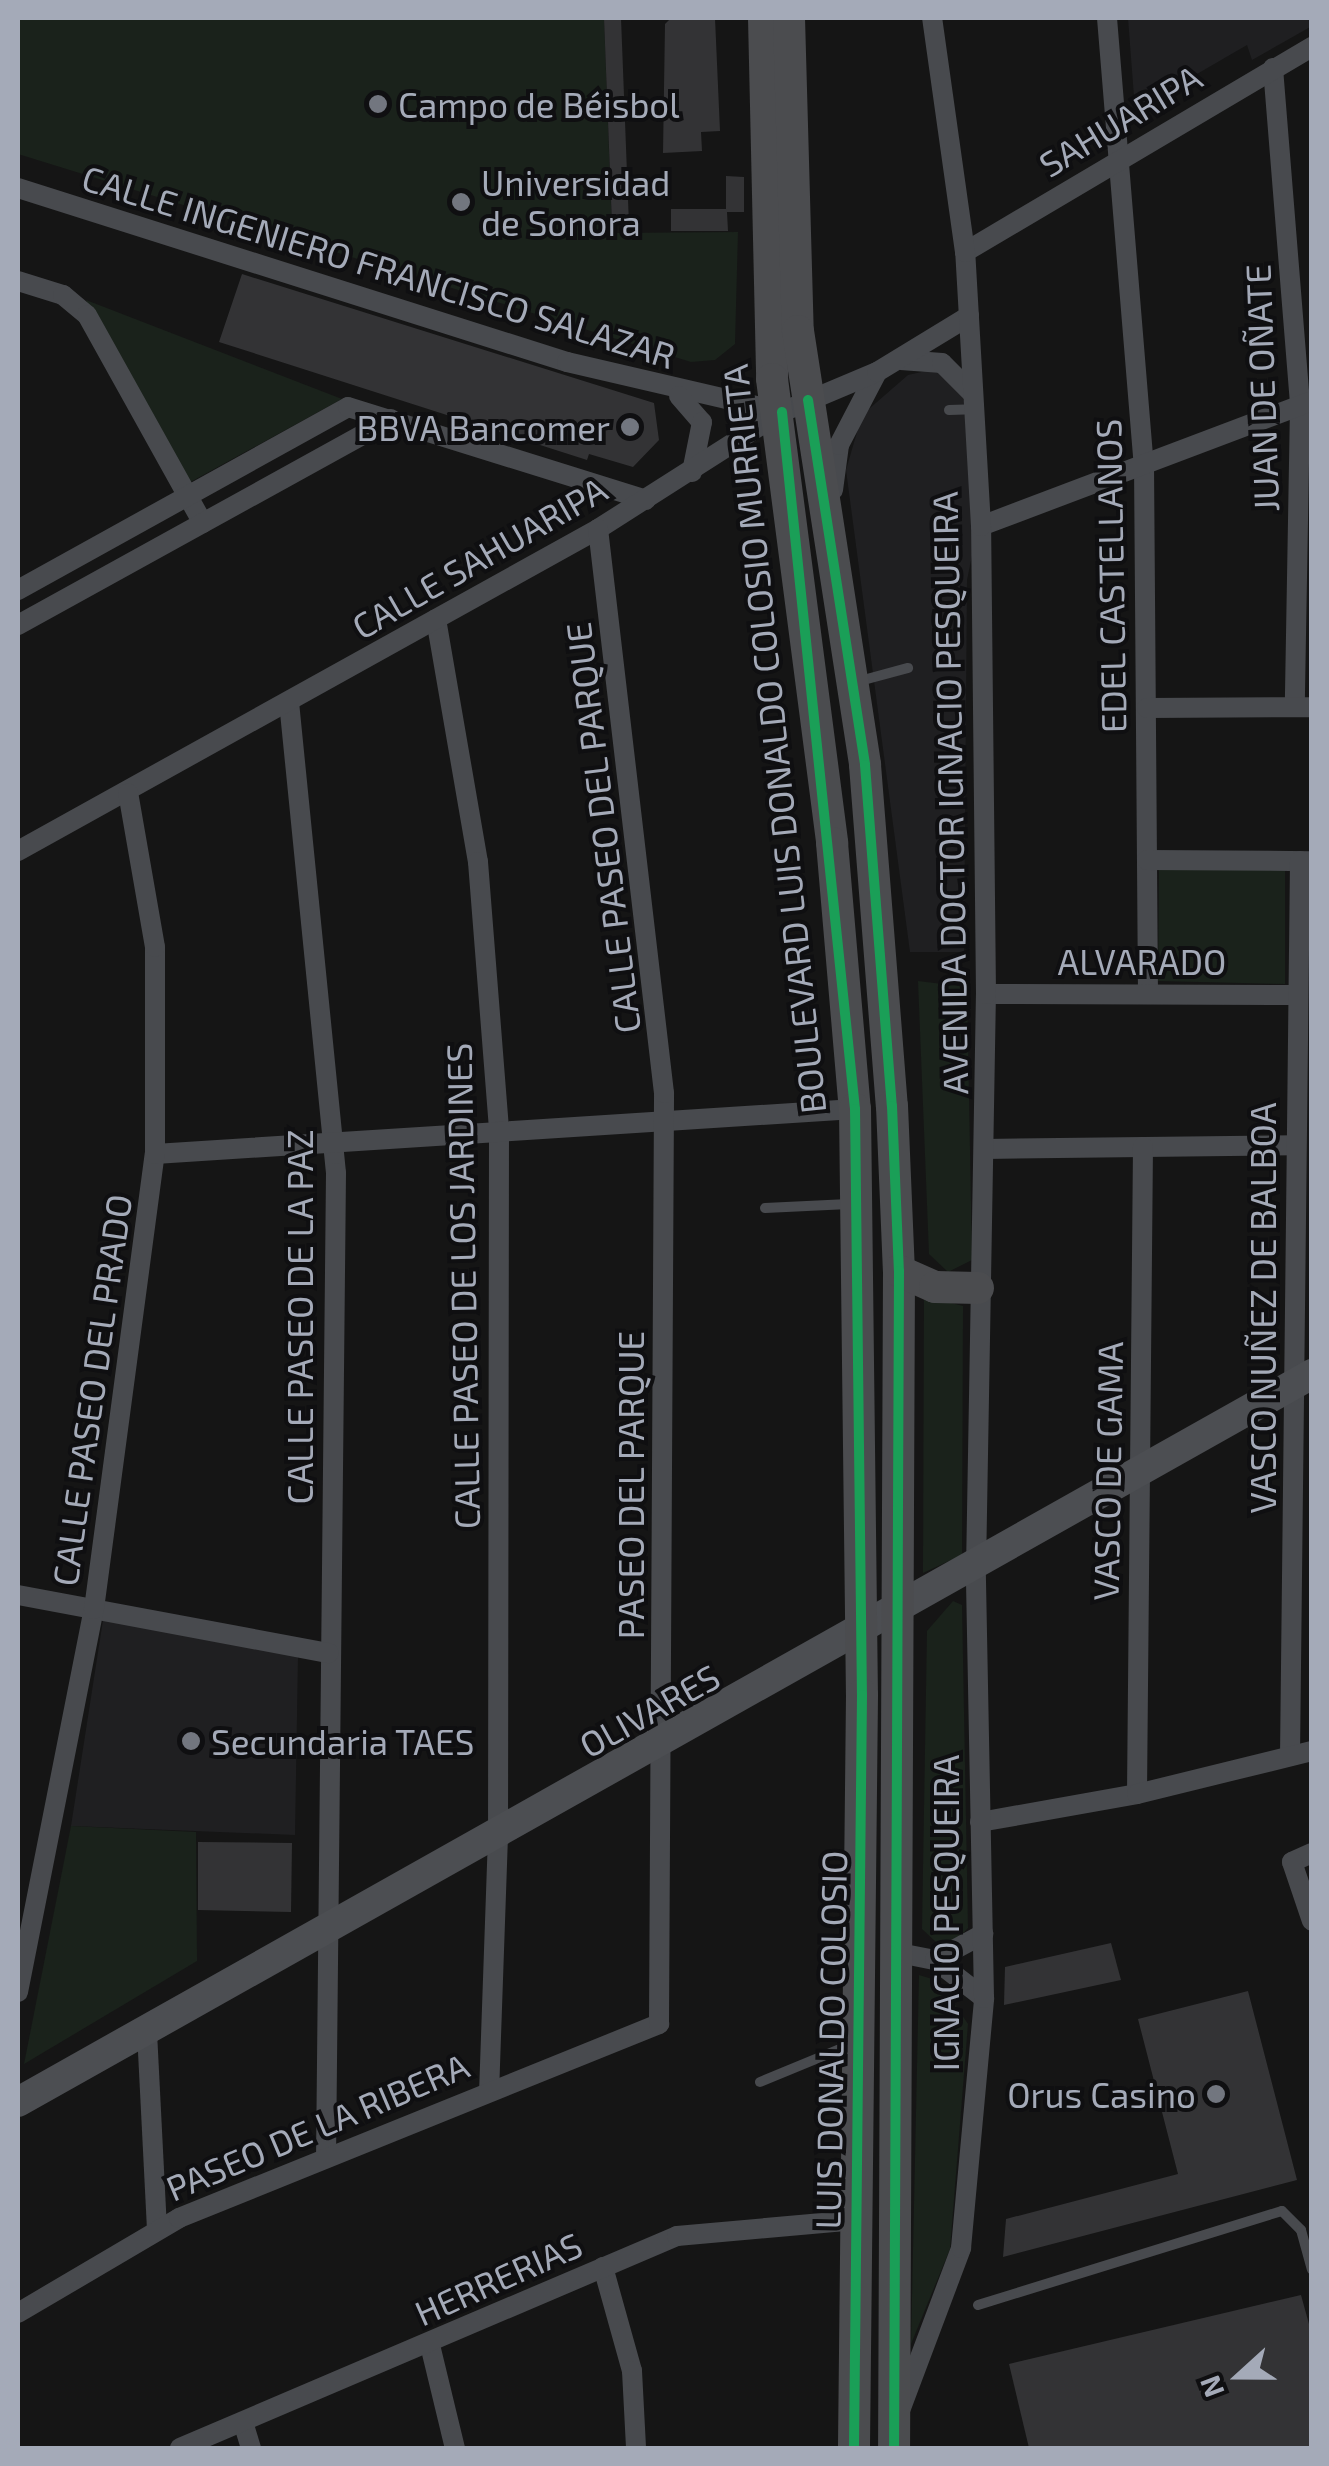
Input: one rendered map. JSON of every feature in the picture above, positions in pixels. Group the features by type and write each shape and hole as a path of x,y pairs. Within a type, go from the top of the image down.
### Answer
{"main road":[{"name":"BOULEVARD LUIS DONALDO COLOSIO MURRIETA","path":"764,18 770,334 795,406 834,559 882,915 899,1271 898,1611"},
{"name":"BOULEVARD LUIS DONALDO COLOSIO MURRIETA","path":"789,18 798,332 795,406 855,1109 862,1632"},
{"path":"899,1271 935,1287 978,1288"},
{"name":"OLIVARES","path":"18,2102 662,1747 1303,1379"},
{"name":"LUIS DONALDO COLOSIO","path":"895,2436 898,1611"},
{"name":"LUIS DONALDO COLOSIO","path":"854,2448 862,1632"},
{"path":"862,1695 898,1708"}],"street":[{"name":"AVENIDA DOCTOR IGNACIO PESQUEIRA","path":"932,18 964,252 981,526 974,660 986,994 976,1570"},
{"name":"EDEL CASTELLANOS","path":"1107,18 1144,464 1148,993"},
{"name":"SAHUARIPA","path":"964,252 1116,158 1312,47"},
{"name":"JUAN DE OÑATE","path":"1273,68 1306,404 1303,707"},
{"name":"CALLE INGENIERO FRANCISCO SALAZAR","path":"18,188 673,391 795,406"},
{"path":"18,281 78,305 202,523"},
{"name":"CALLE SAHUARIPA","path":"18,851 598,529 795,406 877,372 969,316"},
{"path":"798,332 818,369 834,380 877,372"},
{"path":"899,360 942,363 973,401"},
{"path":"834,559 839,445 877,372"},
{"path":"673,391 702,422 692,472"},
{"path":"981,526 1306,404"},
{"path":"18,590 347,408 646,500"},
{"path":"18,625 391,419"},
{"name":"CALLE PASEO DEL PARQUE","path":"598,529 664,1121"},
{"name":"CALLE PASEO DE LOS JARDINES","path":"436,619 478,862 499,1131 498,1836 489,2090"},
{"name":"CALLE PASEO DE LA PAZ","path":"289,702 334,1139 326,2157"},
{"path":"1147,708 1303,707"},
{"name":"CALLE PASEO DEL PRADO","path":"18,1992 94,1609 155,1154 155,947 128,792"},
{"path":"1147,860 1306,861"},
{"name":"VASCO NUÑEZ DE BALBOA","path":"1301,1753 1303,1379 1295,1145 1306,861"},
{"name":"ALVARADO","path":"986,994 1298,995"},
{"path":"155,1154 334,1139 855,1109"},
{"name":"PASEO DEL PARQUE","path":"655,2027 662,1747 664,1121"},
{"path":"984,1150 1295,1145"},
{"name":"VASCO DE GAMA","path":"1137,1794 1143,1148"},
{"name":"IGNACIO PESQUEIRA","path":"895,2436 961,2248 984,1998 976,1570"},
{"path":"18,1594 329,1653"},
{"path":"980,1822 1137,1794 1301,1753"},
{"path":"1312,1853 1292,1862 1312,1921"},
{"path":"935,1960 984,1934"},
{"path":"899,1953 935,1960 984,1998"},
{"name":"PASEO DE LA RIBERA","path":"18,2313 157,2228 489,2090 655,2027"},
{"path":"147,2032 157,2228"},
{"name":"HERRERIAS","path":"180,2448 430,2345 603,2267 719,2227 856,2220"},
{"path":"603,2267 632,2372 636,2448"},
{"path":"430,2345 454,2448"},
{"path":"242,2422 251,2448"}],"lane":[{"path":"949,410 973,401"},
{"path":"852,682 908,668"},
{"path":"765,1208 856,1204"},
{"path":"760,2082 858,2042"},
{"path":"978,2304 1282,2211 1300,2230 1312,2270"}],"shaded area":[{"name":"Universidad de Sonora","path":"18,18 604,18 612,233 738,232 735,344 715,360 691,362 18,154"},
{"path":"1128,18 1311,18 1312,26 1252,60 1247,45 1135,110"},
{"path":"86,300 342,399 185,485"},
{"path":"935,369 962,395 969,417 975,541 967,580 964,952 910,952 846,470 862,415 908,375"},
{"path":"1159,869 1285,870 1285,984 1158,981"},
{"path":"918,981 967,987 972,1260 948,1272 929,1254"},
{"path":"924,1296 963,1306 962,1555 923,1573"},
{"path":"953,1601 962,1605 968,1928 955,1942 936,1942 922,1929 927,1631"},
{"name":"Secundaria TAES","path":"103,1620 298,1656 295,1835 71,1826"},
{"path":"71,1826 196,1832 197,1961 24,2064"},
{"path":"919,1975 939,1981 968,2024 950,2249 911,2344"}],"building":[{"path":"604,18 621,18 629,225 612,225"},
{"path":"671,18 715,18 720,131 701,132 702,151 663,153 665,24"},
{"path":"726,176 744,177 744,212 727,212 728,231 671,231 671,209 726,209"},
{"path":"242,274 654,403 659,440 633,467 589,454 587,460 219,342"},
{"path":"198,1842 292,1843 291,1912 198,1910"},
{"path":"1111,1943 1121,1980 1004,2005 1005,1967"},
{"name":"Orus Casino","path":"1248,1991 1297,2180 1003,2257 1006,2219 1178,2174 1138,2019"},
{"path":"1301,2295 1312,2335 1312,2448 1029,2448 1009,2364"}],"cycle path":[{"path":"808,400 865,765 892,1106 899,1271 894,2448"},
{"path":"782,412 855,1109 862,1695 854,2448"}],"place":[{"name":"Campo de Béisbol","path":"378,104"},
{"name":"Universidad de Sonora","path":"461,202"},
{"name":"BBVA Bancomer","path":"630,427"},
{"name":"Secundaria TAES","path":"191,1741"},
{"name":"Orus Casino","path":"1216,2094"}]}
